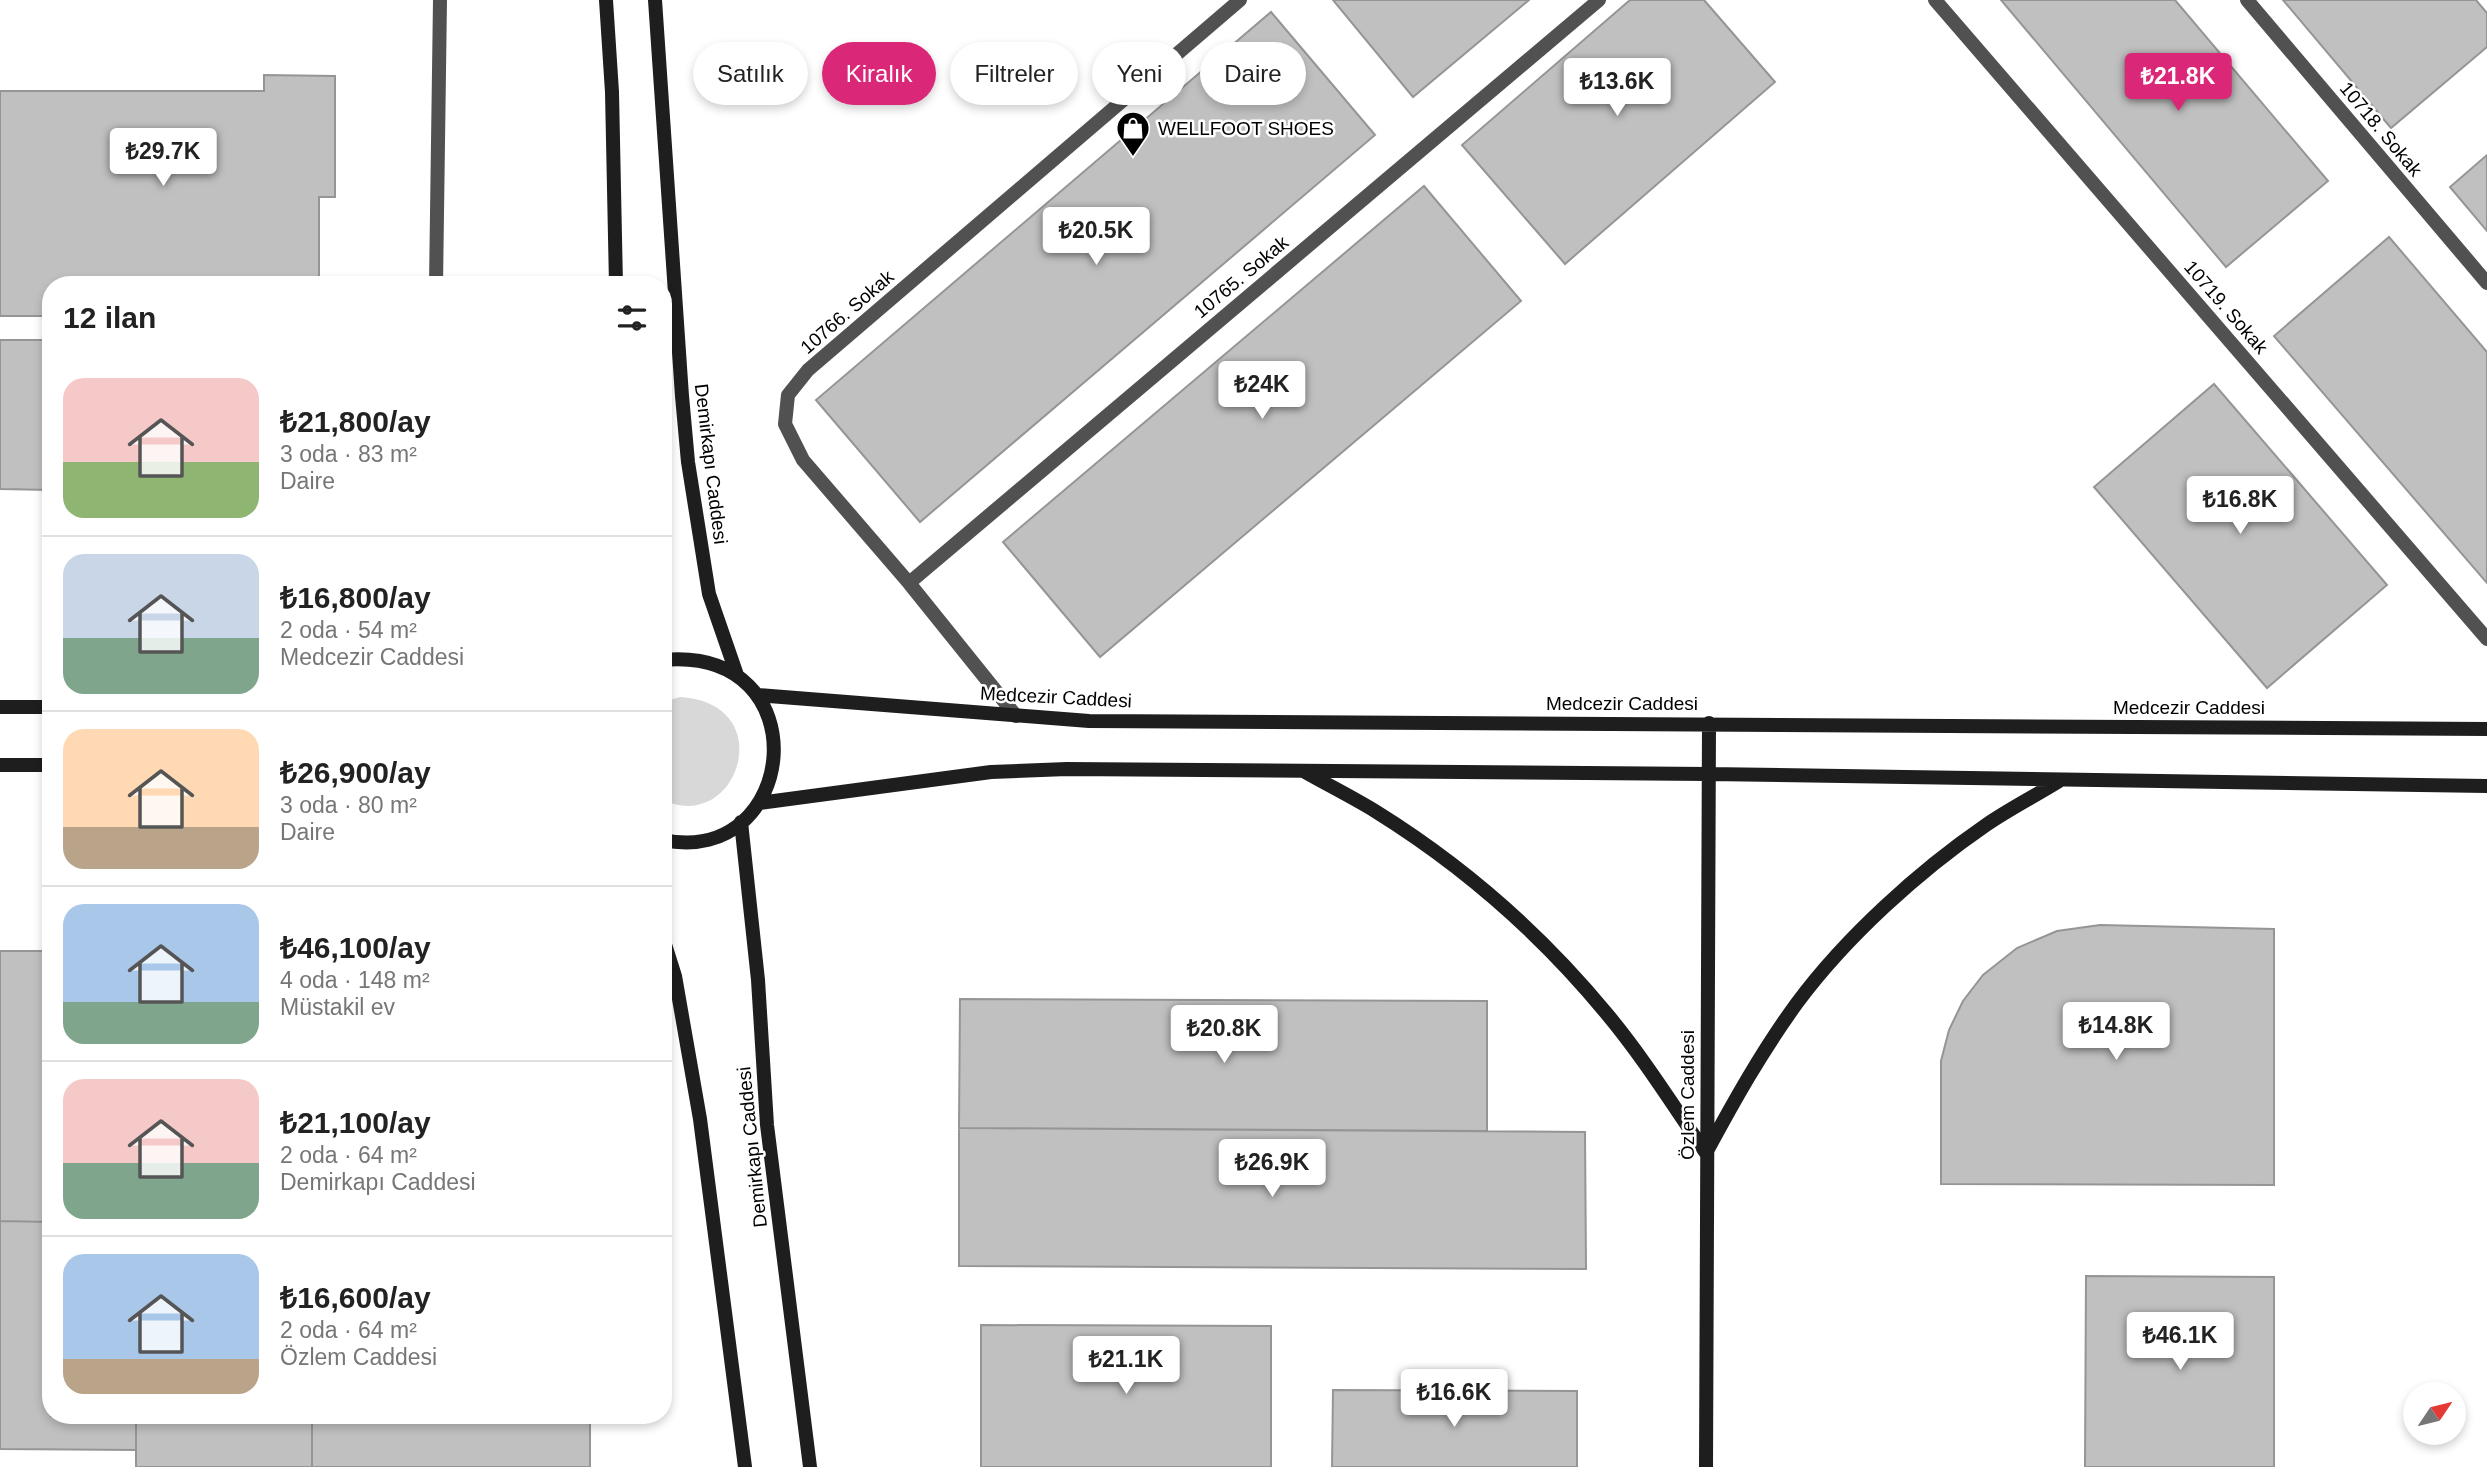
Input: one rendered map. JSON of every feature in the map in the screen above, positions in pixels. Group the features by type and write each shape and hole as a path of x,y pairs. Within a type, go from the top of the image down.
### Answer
{"street":[{"path":"606,0 612,92 616,276"},
{"name":"Demirkapı Caddesi","path":"655,0 688,462 709,594 737,675"},
{"path":"672,659 688,658 714,663 737,675 757,695 771,721 776,749 771,777 759,803 741,822 719,835 693,842 672,841"},
{"name":"Medcezir Caddesi","path":"757,695 1089,721 2487,729"},
{"path":"0,707 42,707"},
{"name":"Özlem Caddesi","path":"1706,1467 1709,723"},
{"path":"0,765 42,765"},
{"path":"759,803 991,772 1067,769 1709,774 2487,786"},
{"path":"1304,771 1375,811 1437,853 1499,903 1554,954 1608,1015 1706,1153 1756,1063 1798,1002 1853,939 1915,879 1976,832 2061,780"},
{"name":"Demirkapı Caddesi","path":"741,822 758,980 767,1125 810,1467"},
{"path":"672,966 700,1119 745,1467"}],"lane":[{"path":"436,276 440,0"},
{"name":"10766. Sokak","path":"1016,716 909,583 803,460 785,424 788,395 808,370 1240,0"},
{"name":"10765. Sokak","path":"909,583 1599,0"},
{"name":"10719. Sokak","path":"1935,0 2487,639"},
{"name":"10718. Sokak","path":"2246,0 2487,284"}],"shaded area":[{"path":"680,697 711,705 730,721 739,741 737,764 728,784 712,800 689,806 672,802 672,699"}],"building":[{"path":"1333,0 1529,0 1413,97"},
{"path":"1630,0 1704,0 1775,82 1565,264 1462,145"},
{"path":"2001,0 2175,0 2328,181 2226,267"},
{"path":"2283,0 2476,0 2487,13 2487,47 2391,128"},
{"path":"1271,12 1296,42 1236,42"},
{"path":"1306,53 1375,135 920,522 816,400 1162,105 1186,105 1186,84 1200,73 1200,105 1306,105"},
{"path":"264,75 335,76 335,197 319,197 319,276 42,276 42,316 0,316 0,91 264,91"},
{"path":"2487,155 2487,231 2450,187"},
{"path":"1424,186 1521,301 1100,657 1003,542"},
{"path":"2389,237 2487,352 2487,583 2274,336"},
{"path":"0,340 42,340 42,490 0,489"},
{"path":"2214,384 2387,585 2267,688 2094,487"},
{"path":"2100,925 2274,929 2274,1185 1941,1184 1941,1061 1949,1030 1963,1001 1983,975 2017,948 2057,931"},
{"path":"0,951 42,951 42,1222 0,1221"},
{"path":"960,999 1487,1001 1487,1131 959,1128"},
{"path":"959,1128 1585,1132 1586,1269 959,1266"},
{"path":"0,1221 42,1222 42,1424 136,1424 136,1450 0,1449"},
{"path":"2086,1276 2274,1277 2274,1467 2085,1467"},
{"path":"981,1325 1271,1326 1271,1467 981,1467"},
{"path":"1333,1390 1577,1391 1577,1467 1332,1467"},
{"path":"136,1424 312,1424 312,1467 136,1467"},
{"path":"312,1424 590,1424 590,1467 312,1467"}],"place":[{"name":"WELLFOOT SHOES","path":"1133,158"}]}
